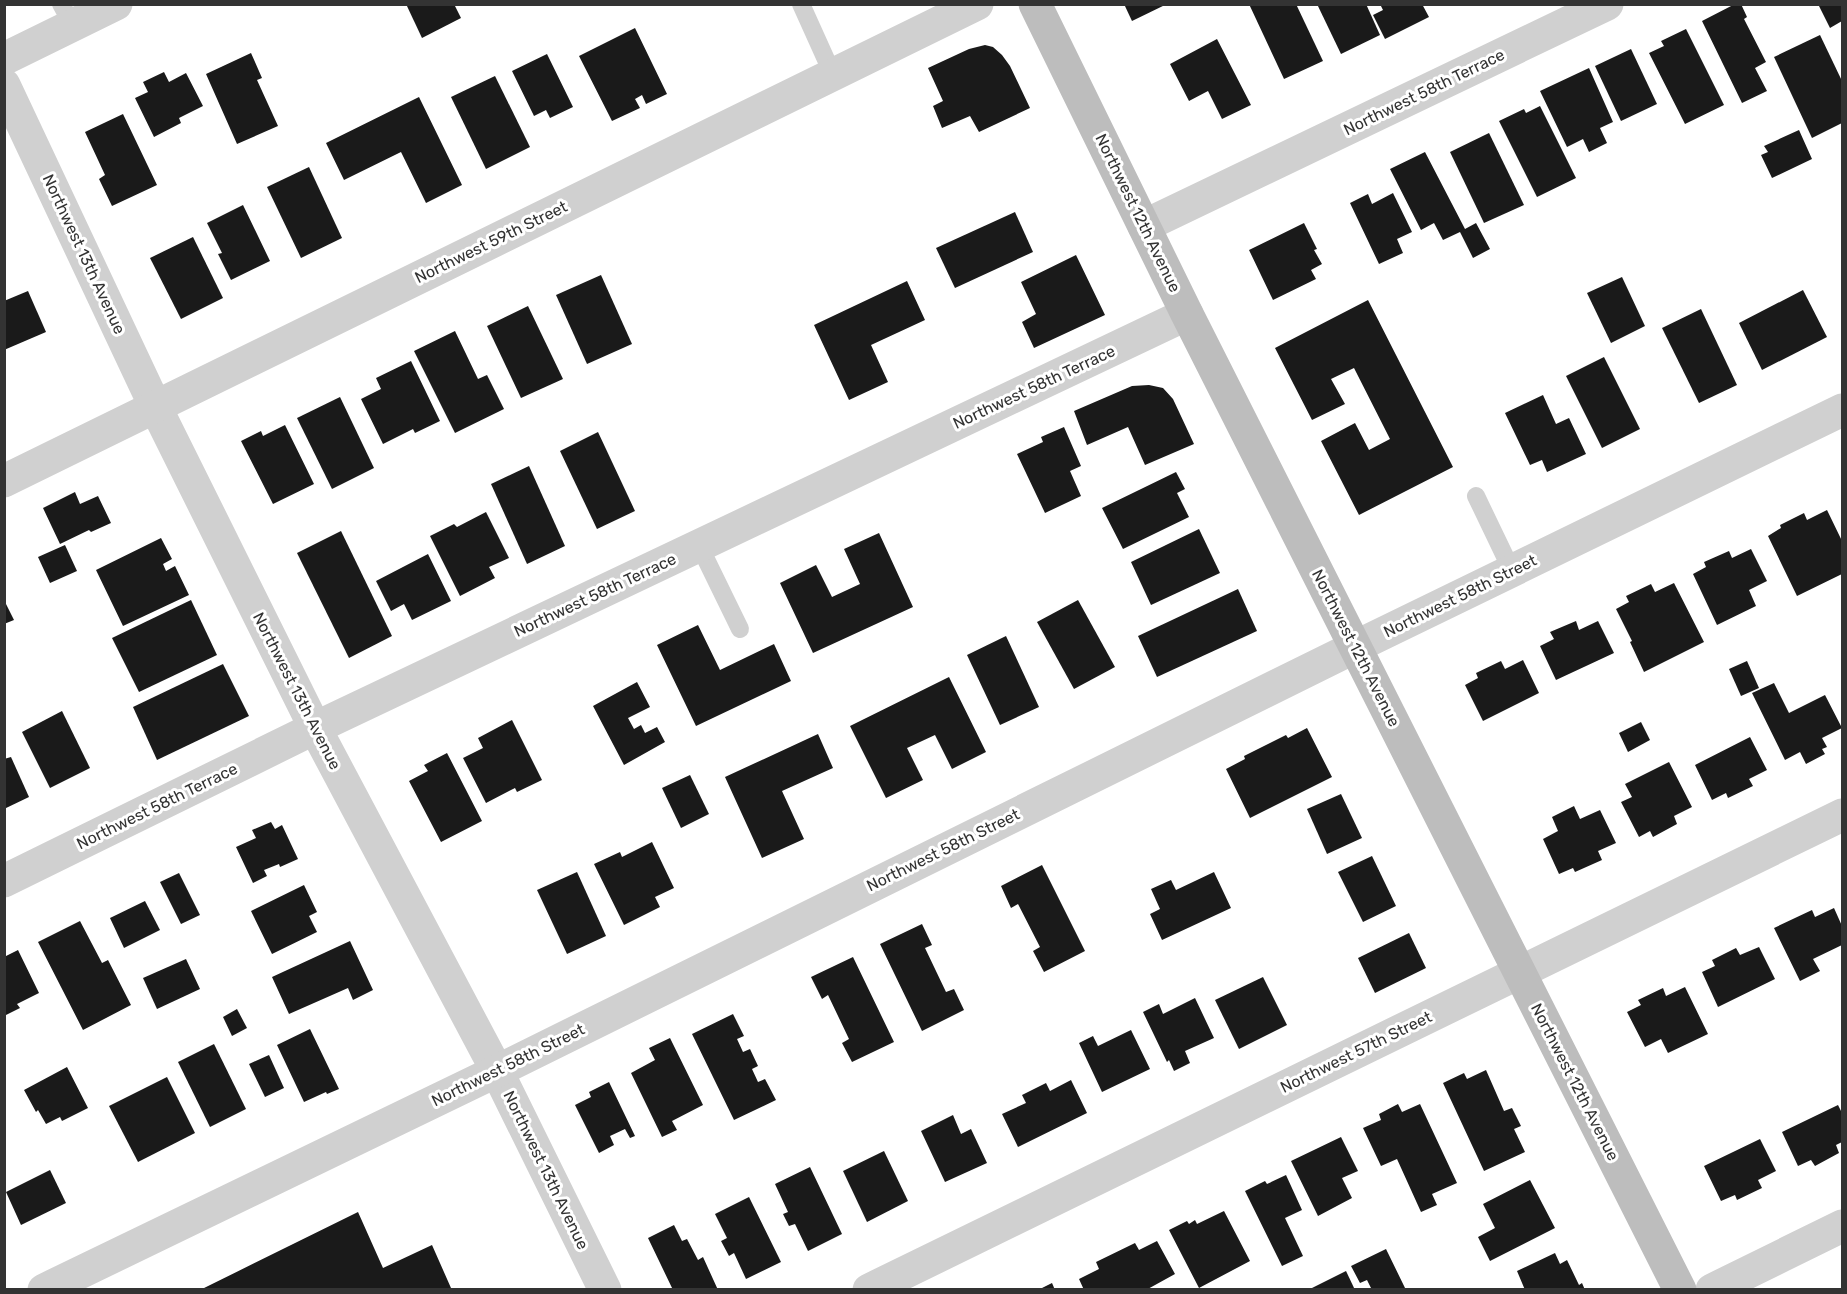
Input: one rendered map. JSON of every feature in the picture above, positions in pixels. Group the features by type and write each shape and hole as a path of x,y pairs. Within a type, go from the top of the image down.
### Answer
{"main road":[{"name":"Northwest 12th Avenue","path":"1035,4 1187,314 1680,1290"}],"street":[{"path":"4,59 67,15 116,4"},
{"name":"Northwest 59th Street","path":"4,481 977,4"},
{"name":"Northwest 58th Terrace","path":"1144,226 1607,4"},
{"name":"Northwest 13th Avenue","path":"4,85 155,406 315,728 497,1071 605,1290"},
{"name":"Northwest 58th Terrace","path":"4,881 315,728 1187,314"},
{"name":"Northwest 58th Street","path":"44,1290 497,1071 1355,647 1842,410"},
{"name":"Northwest 57th Street","path":"869,1290 1842,815"},
{"path":"1712,1290 1842,1226"}],"lane":[{"path":"801,4 833,75"},
{"path":"1476,496 1512,571"},
{"path":"699,545 740,629"}],"building":[{"path":"406,4 454,4 461,18 422,38"},
{"path":"1124,4 1167,4 1132,21"},
{"path":"1249,4 1296,4 1323,61 1284,79"},
{"path":"1317,4 1366,4 1380,35 1341,54"},
{"path":"1380,4 1422,4 1429,17 1385,39 1373,15 1383,10"},
{"path":"1735,4 1741,4 1747,17 1744,19 1766,62 1755,68 1767,91 1742,103 1702,21"},
{"path":"1818,4 1842,4 1842,21 1830,28"},
{"path":"635,28 667,94 646,104 642,95 635,99 640,108 612,121 579,56"},
{"path":"1686,29 1724,105 1685,124 1649,53 1664,46 1661,41"},
{"path":"1820,35 1842,81 1842,123 1812,138 1774,57"},
{"path":"1217,39 1251,105 1222,119 1208,91 1189,101 1170,64"},
{"path":"985,45 993,47 1010,66 1030,108 979,132 970,116 942,128 933,106 943,101 928,68 969,49"},
{"path":"1631,49 1657,104 1621,121 1595,66"},
{"path":"251,53 262,78 257,80 278,126 237,144 206,74"},
{"path":"547,54 573,107 550,118 546,110 534,116 512,71"},
{"path":"1589,68 1613,122 1600,128 1607,143 1589,152 1583,139 1567,147 1540,91"},
{"path":"164,72 169,82 186,73 203,106 179,118 181,123 154,137 135,98 148,92 143,82"},
{"path":"495,76 530,147 486,169 451,97"},
{"path":"419,97 462,185 426,203 401,152 344,180 326,143"},
{"path":"1540,106 1576,178 1537,197 1499,121 1524,109 1526,113"},
{"path":"123,114 157,185 112,206 99,179 105,175 85,132"},
{"path":"1799,130 1812,159 1772,178 1761,155 1768,152 1764,146"},
{"path":"1489,133 1524,205 1484,223 1450,152"},
{"path":"1425,152 1465,229 1476,223 1490,249 1473,258 1460,232 1443,240 1434,223 1421,230 1390,169"},
{"path":"309,167 342,238 301,258 267,187"},
{"path":"1393,193 1412,232 1397,239 1403,253 1379,264 1350,203 1368,194 1372,204"},
{"path":"243,205 270,261 231,280 218,254 222,253 207,223"},
{"path":"1015,212 1033,252 955,288 936,248"},
{"path":"1304,223 1322,264 1311,270 1316,279 1273,300 1249,250"},
{"path":"193,237 223,298 181,319 150,258"},
{"path":"1076,255 1105,315 1034,348 1022,322 1036,314 1021,282"},
{"path":"601,275 632,344 587,364 556,295"},
{"path":"1622,277 1645,326 1611,343 1587,293"},
{"path":"907,281 925,320 871,345 888,382 849,400 814,325"},
{"path":"1803,290 1827,337 1762,370 1739,323"},
{"path":"28,291 46,332 4,350 4,301"},
{"path":"1368,300 1453,467 1359,515 1321,441 1355,423 1369,450 1390,439 1354,368 1331,379 1345,404 1312,420 1275,348"},
{"path":"528,306 563,379 521,398 487,326"},
{"path":"1701,309 1737,385 1699,403 1662,328"},
{"path":"455,331 478,379 487,375 504,409 455,433 414,351"},
{"path":"1604,357 1640,429 1602,448 1566,376"},
{"path":"411,361 440,421 415,433 413,429 383,444 361,399 381,389 376,378"},
{"path":"1149,385 1163,388 1173,399 1194,444 1145,465 1128,427 1087,445 1074,411 1132,386"},
{"path":"1543,395 1556,424 1569,418 1586,454 1547,472 1542,460 1530,465 1505,413"},
{"path":"340,397 374,468 332,489 297,418"},
{"path":"285,425 314,484 273,504 241,441 261,431 263,436"},
{"path":"1064,427 1081,466 1070,471 1081,496 1045,513 1017,454 1043,442 1041,437"},
{"path":"598,432 635,511 597,529 560,451"},
{"path":"529,466 565,546 527,564 491,484"},
{"path":"1176,472 1185,489 1177,493 1189,517 1123,549 1102,508"},
{"path":"75,492 80,504 98,496 111,523 91,532 89,530 60,544 43,508"},
{"path":"1827,510 1842,541 1842,574 1797,596 1768,536 1781,528 1780,525 1804,513 1807,520"},
{"path":"486,512 509,558 489,567 495,578 460,596 430,536 454,524 457,527"},
{"path":"1199,529 1220,573 1151,605 1131,562"},
{"path":"341,531 392,636 349,658 297,553"},
{"path":"879,533 913,607 813,653 780,583 816,565 832,597 860,584 844,549"},
{"path":"161,538 172,559 163,564 166,571 175,566 189,595 123,626 96,570"},
{"path":"65,545 77,571 50,583 38,557"},
{"path":"1751,549 1767,581 1749,590 1756,606 1717,625 1693,574 1706,567 1704,562 1729,551 1732,558"},
{"path":"428,554 451,601 412,620 404,604 391,611 376,581"},
{"path":"1674,583 1704,642 1644,672 1616,609 1629,602 1626,596 1651,584 1655,592"},
{"path":"1238,589 1257,631 1157,677 1138,636"},
{"path":"4,600 14,620 4,624"},
{"path":"191,600 217,655 139,692 112,638"},
{"path":"1078,600 1115,667 1074,689 1037,622"},
{"path":"1576,621 1579,630 1598,621 1614,653 1556,680 1540,646 1554,639 1550,632"},
{"path":"698,625 720,670 774,644 791,681 696,726 657,645"},
{"path":"1006,636 1039,707 1000,725 967,655"},
{"path":"1523,660 1539,693 1483,721 1465,685 1478,678 1476,673 1501,661 1505,669"},
{"path":"1747,661 1759,688 1741,696 1729,669"},
{"path":"223,664 249,716 157,760 133,707"},
{"path":"949,677 986,752 952,769 935,735 907,748 923,780 886,798 850,726"},
{"path":"637,682 650,707 628,718 634,729 641,725 645,733 657,727 665,742 624,765 593,706"},
{"path":"1774,683 1789,713 1825,695 1842,728 1822,738 1827,747 1822,749 1825,754 1806,764 1800,752 1785,760 1752,693"},
{"path":"62,711 90,768 50,788 22,732"},
{"path":"512,720 542,780 517,792 515,788 486,803 463,758 483,748 478,738"},
{"path":"1641,722 1650,740 1628,752 1619,733"},
{"path":"1307,728 1332,777 1250,818 1226,769 1245,759 1244,756 1286,735 1288,738"},
{"path":"818,734 833,768 782,791 804,839 762,858 725,777"},
{"path":"1750,737 1767,770 1749,779 1753,786 1728,798 1726,793 1712,800 1695,765"},
{"path":"447,753 482,821 441,842 409,781 428,771 424,765"},
{"path":"11,757 29,797 4,809 4,759"},
{"path":"1669,762 1692,807 1674,816 1677,824 1653,837 1650,831 1639,837 1621,802 1632,797 1625,784"},
{"path":"690,775 709,814 681,828 662,788"},
{"path":"1341,794 1362,838 1327,854 1307,809"},
{"path":"1574,806 1580,819 1600,810 1616,843 1598,851 1602,860 1575,872 1573,868 1559,874 1543,839 1558,831 1552,817"},
{"path":"271,822 275,829 282,825 298,859 280,867 279,864 264,870 267,876 253,883 236,847 256,838 252,830"},
{"path":"652,842 674,888 655,897 660,907 624,925 594,864 620,852 622,857"},
{"path":"1372,856 1396,906 1363,922 1338,872"},
{"path":"1042,865 1085,951 1044,972 1033,951 1040,947 1018,904 1011,908 1001,886"},
{"path":"577,872 606,936 567,954 537,890"},
{"path":"1214,872 1231,908 1162,940 1150,914 1160,909 1151,889 1171,880 1176,890"},
{"path":"179,873 200,915 181,924 160,882"},
{"path":"304,885 317,912 309,916 317,932 272,954 251,911"},
{"path":"145,901 160,930 124,948 110,918"},
{"path":"1834,908 1842,926 1842,945 1813,959 1820,971 1800,981 1774,928 1812,910 1815,917"},
{"path":"80,921 102,963 108,960 131,1005 83,1030 38,942"},
{"path":"922,924 932,945 925,948 946,992 954,989 964,1010 922,1031 880,944"},
{"path":"1409,933 1426,968 1375,993 1358,958"},
{"path":"350,941 373,990 353,1000 348,988 289,1014 272,977"},
{"path":"1759,947 1775,979 1718,1007 1702,972 1715,966 1712,960 1736,948 1740,955"},
{"path":"18,950 39,993 17,1004 20,1008 4,1016 4,957"},
{"path":"853,957 894,1042 852,1062 842,1043 849,1039 828,995 822,999 811,977"},
{"path":"186,959 200,989 157,1009 143,978"},
{"path":"1263,977 1287,1025 1239,1049 1215,1000"},
{"path":"1685,987 1708,1034 1668,1053 1661,1039 1645,1047 1627,1012 1641,1005 1638,1000 1663,988 1666,996"},
{"path":"1195,998 1214,1038 1185,1051 1190,1063 1174,1071 1169,1060 1167,1062 1143,1012 1159,1004 1163,1014"},
{"path":"237,1009 247,1028 232,1036 223,1017"},
{"path":"733,1014 744,1036 737,1039 743,1052 750,1049 758,1066 752,1069 758,1082 765,1079 776,1100 734,1120 692,1034"},
{"path":"310,1029 339,1089 304,1102 277,1045"},
{"path":"1131,1030 1150,1069 1102,1092 1079,1043 1093,1036 1098,1046"},
{"path":"670,1038 703,1105 672,1121 677,1130 662,1137 631,1073 655,1060 649,1048"},
{"path":"214,1044 246,1109 210,1127 178,1062"},
{"path":"269,1055 284,1088 265,1097 249,1064"},
{"path":"67,1067 88,1108 62,1121 60,1117 46,1124 38,1110 36,1112 24,1090"},
{"path":"1486,1070 1504,1111 1512,1108 1521,1126 1514,1129 1525,1152 1484,1171 1443,1083 1464,1073 1467,1079"},
{"path":"167,1077 195,1133 138,1162 109,1106"},
{"path":"1071,1080 1087,1113 1018,1147 1002,1114 1026,1103 1022,1095 1046,1083 1050,1091"},
{"path":"609,1082 635,1136 630,1138 625,1129 610,1136 614,1145 599,1153 575,1105 591,1097 589,1092"},
{"path":"1398,1104 1402,1112 1420,1104 1457,1183 1432,1194 1437,1205 1421,1212 1397,1159 1381,1166 1363,1128 1381,1120 1379,1114"},
{"path":"1838,1105 1842,1113 1842,1142 1836,1145 1839,1153 1815,1166 1811,1160 1798,1166 1782,1132"},
{"path":"953,1115 961,1134 971,1129 987,1163 945,1182 921,1131"},
{"path":"1341,1137 1358,1171 1342,1178 1352,1198 1318,1216 1291,1161"},
{"path":"1760,1139 1776,1171 1758,1180 1762,1188 1737,1200 1735,1195 1721,1201 1704,1166"},
{"path":"884,1151 908,1201 867,1222 843,1171"},
{"path":"810,1167 842,1234 808,1251 795,1224 789,1226 783,1214 788,1212 775,1184"},
{"path":"50,1170 66,1203 21,1225 6,1192"},
{"path":"1286,1175 1302,1210 1285,1218 1303,1256 1282,1266 1245,1191 1265,1181 1267,1184"},
{"path":"1530,1180 1555,1228 1490,1261 1478,1237 1495,1228 1483,1204"},
{"path":"749,1197 781,1262 746,1279 734,1253 729,1256 721,1241 727,1238 715,1214"},
{"path":"1224,1211 1250,1261 1199,1288 1169,1230 1187,1221 1189,1224 1195,1220 1197,1224"},
{"path":"358,1212 383,1268 432,1245 451,1288 447,1290 200,1290"},
{"path":"674,1225 682,1241 687,1239 698,1260 703,1257 718,1290 673,1290 648,1238"},
{"path":"1157,1241 1175,1274 1146,1290 1084,1290 1079,1279 1099,1269 1096,1262 1135,1243 1139,1250"},
{"path":"1386,1249 1406,1290 1372,1290 1367,1280 1360,1283 1351,1266"},
{"path":"1555,1253 1560,1264 1567,1260 1579,1285 1582,1283 1585,1290 1525,1290 1517,1271"},
{"path":"1346,1271 1355,1290 1308,1290"},
{"path":"1052,1283 1055,1290 1038,1290"}]}
